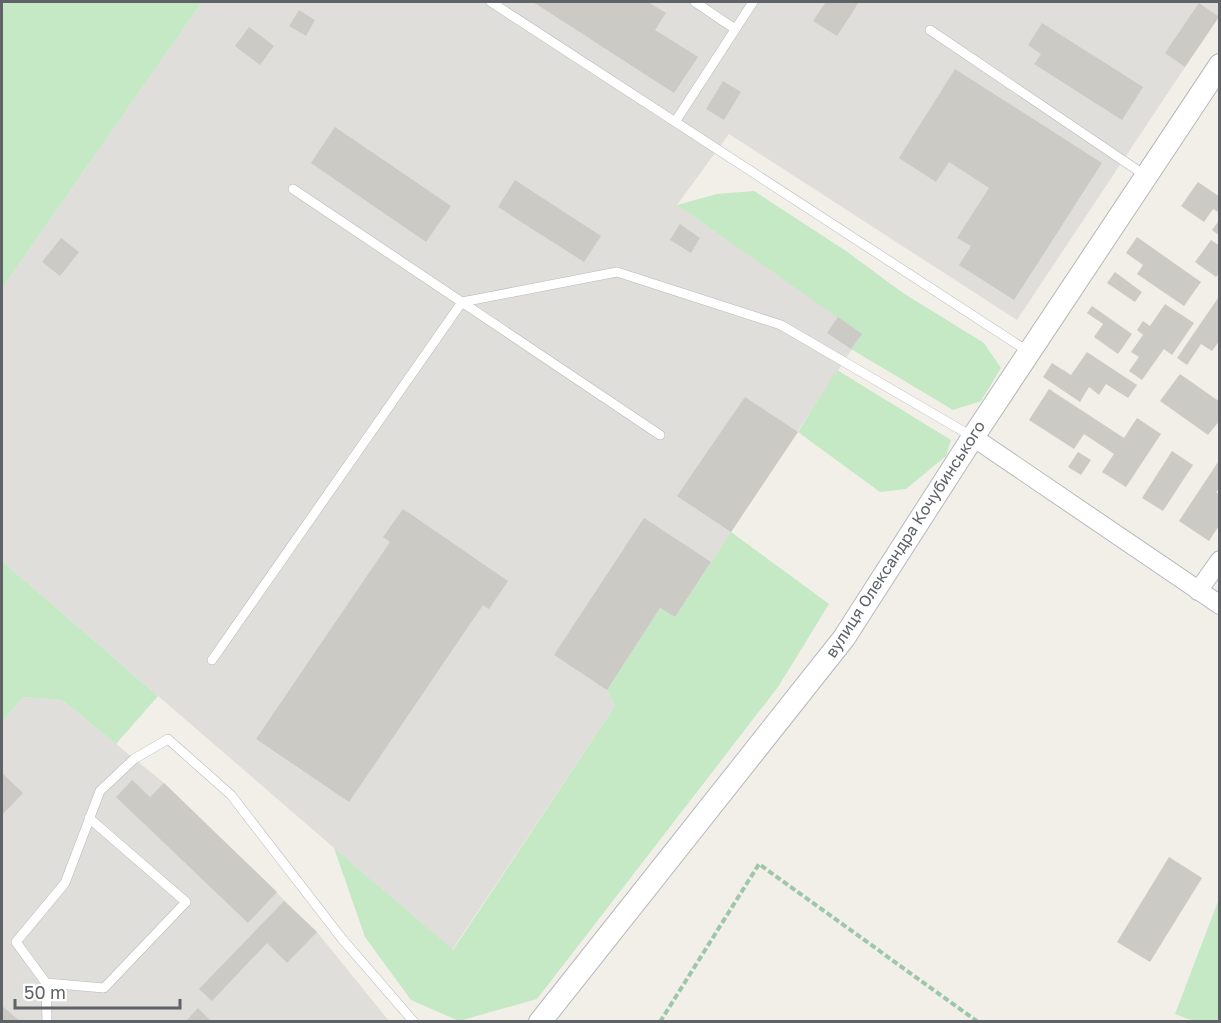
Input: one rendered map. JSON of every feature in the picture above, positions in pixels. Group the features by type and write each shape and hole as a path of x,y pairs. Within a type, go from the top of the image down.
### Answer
{"street":[{"name":"вулиця Олександра Кочубинського","path":"540,1022 844,638 973,437 1220,65"},
{"path":"973,437 1220,605"},
{"path":"1198,591 1220,560"}],"lane":[{"path":"491,2 1029,352"},
{"path":"695,2 735,29"},
{"path":"675,122 753,2"},
{"path":"930,30 1146,176"},
{"path":"293,189 660,435"},
{"path":"212,660 462,302 617,272 781,325 973,437"},
{"path":"47,1022 46,983 16,942 65,883 100,791 134,759 168,739 231,795 343,940 414,1022"},
{"path":"46,983 104,988 186,902 89,818"}],"path":[{"path":"660,1022 759,864 978,1022"}],"shaded area":[{"path":"202,2 1219,2 1219,16 1017,320 729,134 677,205 862,334 675,617 660,608 607,690 615,706 452,950 2,561 2,288"},
{"path":"23,697 62,700 164,783 317,932 389,1021 2,1022 2,723"}],"green space":[{"path":"2,2 202,2 2,288"},
{"path":"754,191 846,251 903,293 984,343 1001,368 981,401 953,410 851,349 861,334 677,205 717,194"},
{"path":"837,370 951,440 946,456 906,489 880,492 798,432"},
{"path":"731,532 829,604 778,687 537,999 459,1021 411,1000 365,937 334,848 453,950 615,706 607,690 660,608 675,617"},
{"path":"2,561 158,696 116,744 62,700 23,697 2,723"},
{"path":"1219,899 1219,1021 1194,1021 1175,1014"}],"building":[{"path":"533,2 648,2 666,13 655,30 698,57 674,93"},
{"path":"826,2 859,2 837,36 813,21"},
{"path":"1199,3 1219,17 1185,67 1165,53"},
{"path":"299,10 315,20 306,36 289,26"},
{"path":"1042,23 1143,87 1122,120 1034,64 1041,54 1028,45"},
{"path":"249,27 274,46 260,65 235,46"},
{"path":"955,69 1102,163 1014,300 959,265 971,246 957,238 989,188 949,162 936,182 899,158"},
{"path":"723,81 741,92 724,120 706,109"},
{"path":"335,127 451,206 426,242 311,163"},
{"path":"515,180 601,236 584,262 498,207"},
{"path":"1198,182 1220,197 1220,213 1213,209 1204,222 1181,206"},
{"path":"1220,219 1220,236 1212,230"},
{"path":"680,224 700,238 691,253 670,240"},
{"path":"1137,237 1201,282 1184,306 1137,274 1143,265 1126,253"},
{"path":"61,238 79,252 60,276 42,262"},
{"path":"1211,240 1220,246 1220,273 1216,277 1195,262"},
{"path":"1115,272 1142,292 1135,302 1107,283"},
{"path":"1220,295 1220,340 1212,351 1201,344 1187,365 1177,358"},
{"path":"1165,304 1194,323 1172,355 1164,349 1142,380 1129,371 1139,357 1131,352 1143,335 1137,330 1143,321 1150,326"},
{"path":"1092,306 1132,334 1118,354 1094,337 1103,324 1087,313"},
{"path":"838,317 862,334 851,349 827,333"},
{"path":"1087,352 1137,385 1128,398 1106,384 1099,395 1089,387 1080,402 1043,377 1052,363 1071,375"},
{"path":"1180,374 1220,402 1220,420 1208,435 1160,401"},
{"path":"1049,389 1124,438 1137,418 1161,434 1126,487 1102,472 1114,454 1084,434 1074,449 1029,420"},
{"path":"745,397 798,432 731,532 677,496"},
{"path":"1172,451 1193,465 1163,511 1142,498"},
{"path":"1078,452 1091,460 1081,475 1068,467"},
{"path":"1220,459 1220,488 1216,492 1220,494 1220,524 1209,541 1179,521"},
{"path":"403,509 508,581 489,609 483,605 349,802 256,739 390,542 383,537"},
{"path":"644,518 711,562 675,617 660,608 607,690 554,655"},
{"path":"2,773 23,793 2,815"},
{"path":"132,780 150,797 164,783 277,892 248,923 116,797"},
{"path":"1169,857 1202,878 1150,962 1117,942"},
{"path":"284,901 317,932 287,963 267,943 212,1001 199,989"},
{"path":"2,1006 21,1022 2,1022"},
{"path":"198,1008 212,1022 185,1022"}]}
